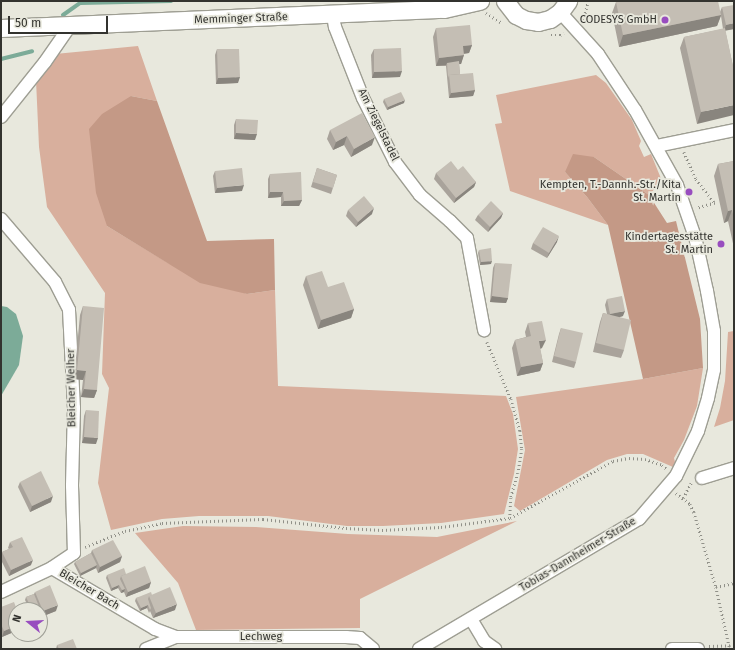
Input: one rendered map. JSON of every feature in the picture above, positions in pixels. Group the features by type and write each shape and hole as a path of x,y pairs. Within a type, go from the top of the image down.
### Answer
{"main road":[{"path":"505,1 516,15 526,20 544,20 564,7"},
{"name":"Memminger Straße","path":"1,28 333,15 480,7"}],"street":[{"name":"Tobias-Dannheimer-Straße","path":"419,649 639,518 676,476 698,432 708,398 714,370 714,331 708,291 687,211 677,185 657,146 598,54 574,26 564,7"},
{"name":"Am Ziegelstadel","path":"333,15 335,28 363,98 394,162 420,195 467,238 484,330"},
{"path":"1,117 45,62 70,26"},
{"path":"657,146 734,130"},
{"name":"Bleicher Weiher","path":"1,219 55,282 69,310 74,408 72,486 74,553"},
{"path":"702,478 734,468"},
{"path":"52,568 74,553"},
{"name":"Bleicher Bach","path":"1,592 52,568 154,629 176,638"},
{"path":"471,619 484,641 495,649"},
{"name":"Lechweg","path":"146,649 176,638 346,637 360,638 373,649"},
{"path":"672,649 698,649"}],"path":[{"path":"546,34 560,35 574,26 584,18 588,1"},
{"path":"480,7 508,27"},
{"path":"680,141 696,179 715,203 687,211"},
{"path":"484,330 511,399 520,431 522,449 518,473 511,498 510,518"},
{"path":"74,553 96,542 125,531 162,523 263,520 382,530 441,527 510,518 613,461 629,458 645,459 662,465 681,481 673,491 690,504 694,512 732,647 703,646 698,649"},
{"path":"683,498 690,484 702,478"},
{"path":"716,587 734,582"}],"shaded area":[{"path":"138,46 157,101 131,96 107,226 168,263 247,294 275,290 278,386 506,396 513,414 518,449 514,474 504,514 441,523 383,526 347,526 268,516 199,516 162,519 111,530 98,483 109,388 102,374 105,293 47,207 39,147 36,80 55,54"},
{"path":"596,75 606,83 632,120 641,141 639,146 644,157 651,154 662,181 649,195 594,157 565,172 587,197 608,225 510,191 495,124 502,123 496,95"},
{"path":"131,96 157,101 207,241 274,239 275,290 247,294 200,283 107,226 96,193 89,129 102,114"},
{"path":"573,154 594,157 649,195 667,223 676,221 700,319 703,368 643,379 608,225 587,197 565,172"},
{"path":"1,306 7,307 16,314 23,336 19,365 1,396"},
{"path":"734,331 734,420 714,427 720,408 725,381 728,332"},
{"path":"703,368 697,406 684,440 674,458 675,462 673,467 643,454 627,454 607,460 520,511 514,506 525,450 516,397 643,379"},
{"path":"517,521 360,599 360,628 196,630 178,583 135,533 183,526 256,527 348,534 437,537"}],"building":[{"name":"CODESYS GmbH","path":"718,1 721,15 623,35 616,2"},
{"path":"734,5 734,23 726,25 722,7"},
{"path":"470,25 472,45 463,46 464,55 439,58 436,28"},
{"path":"725,28 734,71 734,105 701,112 684,37"},
{"path":"401,48 402,71 374,72 374,49"},
{"path":"217,49 239,49 240,77 218,78"},
{"path":"459,61 460,74 449,75 448,78 447,63"},
{"path":"473,73 475,90 451,93 449,75"},
{"path":"401,92 405,100 388,107 384,99"},
{"path":"362,113 375,137 354,149 347,136 336,142 330,130"},
{"path":"236,119 258,120 257,134 236,133"},
{"path":"451,161 458,170 463,166 476,182 456,198 436,173"},
{"path":"734,161 734,218 732,210 728,211 718,164"},
{"path":"242,168 244,185 217,188 215,171"},
{"path":"317,168 337,175 333,188 313,182"},
{"path":"301,172 302,200 284,201 283,192 270,192 270,174"},
{"path":"364,196 374,208 358,222 348,210"},
{"path":"491,201 503,213 490,227 478,215"},
{"path":"543,227 559,236 549,253 533,243"},
{"path":"491,248 492,261 481,262 479,250"},
{"path":"495,263 512,264 508,298 492,296"},
{"path":"322,271 328,287 344,282 354,309 321,320 306,276"},
{"path":"622,296 625,311 610,314 607,299"},
{"path":"83,306 104,308 97,390 84,389 86,371 77,370"},
{"path":"603,313 631,320 624,350 596,343"},
{"path":"542,321 546,340 539,341 543,363 521,367 515,340 531,336 528,323"},
{"path":"561,328 583,333 576,362 554,356"},
{"path":"86,410 99,411 98,438 84,437"},
{"path":"41,471 53,496 32,506 20,482"},
{"path":"22,537 33,560 11,570 2,552 13,547 10,542"},
{"path":"113,540 122,556 100,567 92,550"},
{"path":"91,553 97,565 81,573 75,562"},
{"path":"145,566 151,582 128,592 121,576"},
{"path":"124,568 126,574 121,576 120,579 125,589 122,590 119,585 112,588 107,575"},
{"path":"50,585 58,605 48,609 48,602 39,602 35,592"},
{"path":"170,587 177,604 156,613 149,596"},
{"path":"151,592 152,595 149,596 148,599 151,608 150,610 148,605 141,608 136,598"},
{"path":"34,594 37,602 28,602 26,597"},
{"path":"8,604 8,629 4,631 1,624 1,607"},
{"path":"73,639 77,649 59,649 57,645"}],"waterway":[{"name":"Bleicher Bach","path":"63,15 80,3 171,1"},
{"name":"Bleicher Bach","path":"1,59 32,51"}],"place":[{"name":"CODESYS GmbH","path":"665,20"},
{"name":"Kempten, T.-Dannh.-Str./Kita St. Martin","path":"689,192"},
{"name":"Kindertagesstätte St. Martin","path":"721,244"}]}
